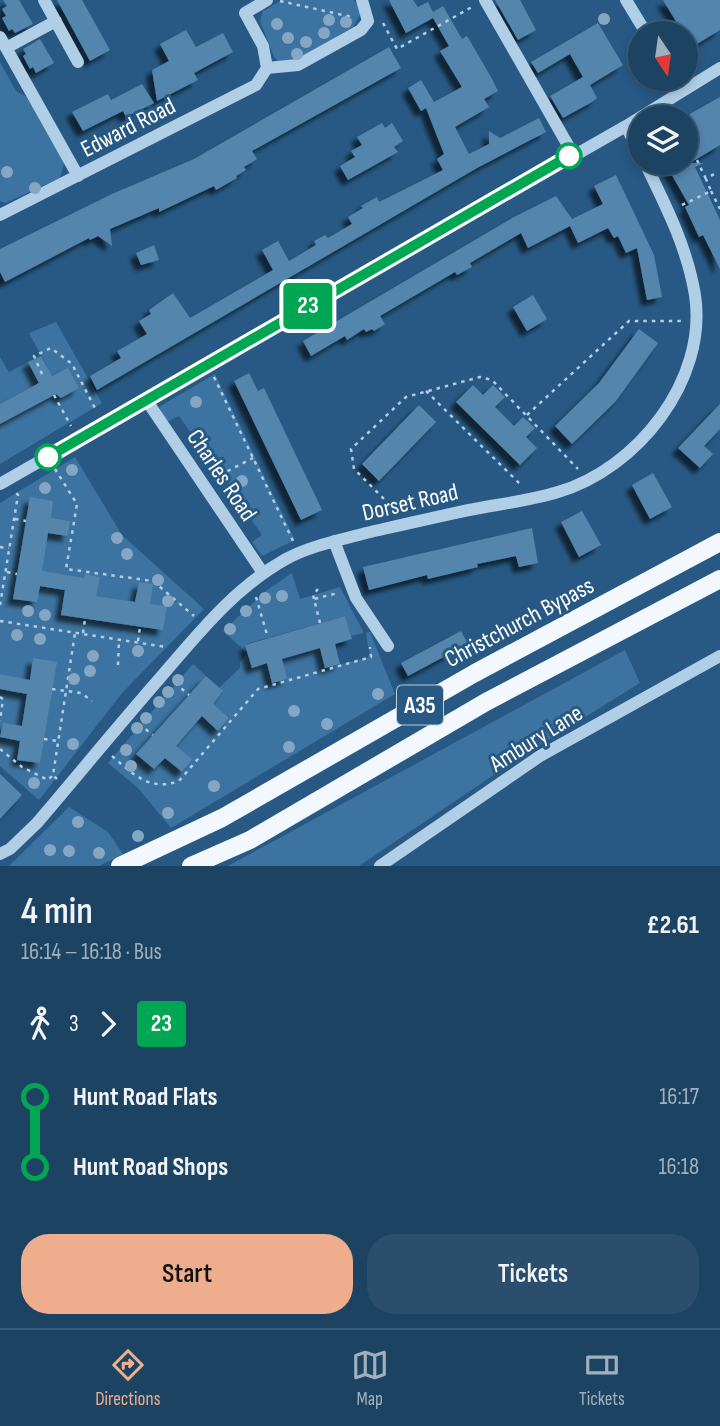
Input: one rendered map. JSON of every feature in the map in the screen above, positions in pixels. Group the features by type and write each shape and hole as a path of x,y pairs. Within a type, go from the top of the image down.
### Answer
{"main road":[{"name":"Christchurch Bypass","path":"120,866 222,818 475,673 720,542"},
{"name":"A35","path":"191,866 250,840 486,702 720,579"}],"street":[{"path":"44,0 78,62"},
{"path":"237,0 263,46 267,68 298,65 361,30 368,21 362,0"},
{"path":"245,13 267,0"},
{"path":"625,0 638,21"},
{"path":"479,3 573,154"},
{"path":"56,21 3,42 78,176"},
{"name":"Edward Road","path":"0,215 247,90 261,80 267,68"},
{"path":"698,81 720,68"},
{"path":"3,481 626,126 682,91"},
{"path":"626,126 628,130"},
{"name":"Dorset Road","path":"0,854 10,849 37,823 205,626 263,573 299,554 334,541 559,492 587,479 626,454 655,425 676,396 692,349 696,298 686,252 651,175"},
{"name":"Charles Road","path":"146,401 263,573"},
{"path":"334,541 356,598 388,646"},
{"name":"Ambury Lane","path":"380,866 540,756 720,656"}],"path":[{"path":"274,0 382,22 397,49 479,3"},
{"path":"698,162 720,209"},
{"path":"706,179 714,174"},
{"path":"669,211 712,191"},
{"path":"527,415 629,321 696,322"},
{"path":"42,374 34,356 51,348 72,364 104,425"},
{"path":"207,364 299,554"},
{"path":"408,524 354,469 351,449 406,397 480,377 492,380 587,479"},
{"path":"426,391 533,498"},
{"path":"54,395 79,439"},
{"path":"48,457 77,504 66,569 153,581 205,626"},
{"path":"220,475 253,458"},
{"path":"0,606 18,495 3,481"},
{"path":"14,519 26,521"},
{"path":"0,547 9,548"},
{"path":"6,572 18,574"},
{"path":"252,583 268,638"},
{"path":"318,589 313,595 320,623"},
{"path":"314,599 345,591"},
{"path":"83,634 85,618"},
{"path":"0,621 184,650"},
{"path":"138,642 140,626"},
{"path":"0,749 22,767 39,776 48,780 52,775 75,632"},
{"path":"118,665 119,639"},
{"path":"101,747 143,782 169,785 179,781 258,689 371,657 369,643"},
{"path":"164,674 189,695"},
{"path":"52,690 81,693 93,701"},
{"path":"0,697 3,699 0,720"},
{"path":"44,739 58,741"},
{"path":"52,775 67,788"}],"shaded area":[{"path":"282,0 354,0 361,13 353,27 292,62 280,63 274,57 260,21 263,11"},
{"path":"0,62 16,91 27,97 64,163 60,178 5,203 0,201"},
{"path":"56,322 102,403 0,464 0,424 56,394 61,398 79,388 68,367 49,377 47,366 29,333"},
{"path":"0,357 9,372 28,362 42,382 0,404"},
{"path":"215,374 295,540 262,556 252,542 262,535 179,416 167,422 159,407"},
{"path":"75,457 122,535 204,609 122,693 39,800 0,766 0,503"},
{"path":"292,573 300,599 340,587 364,633 351,636 345,616 246,644 252,667 270,662 273,683 287,679 279,660 323,647 325,668 370,657 366,633 370,632 395,694 171,828 138,788 108,763 193,664 206,676 137,753 154,769 167,755 182,772 174,748 204,714 218,730 229,718 211,706 223,692 219,688 240,668 240,662 247,653 223,631 267,590"},
{"path":"625,650 640,683 519,758 359,866 228,866"},
{"path":"69,807 108,832 123,854 99,866 9,866"}],"building":[{"path":"3,0 19,0 33,24 15,33 12,29 9,31 2,18 6,16 2,9 7,6"},
{"path":"57,0 82,0 110,50 90,61"},
{"path":"389,0 413,0 418,7 428,2 433,12 443,6 462,39 467,36 491,77 498,91 484,99 489,107 455,127 469,154 489,144 489,131 500,138 539,118 546,132 477,168 97,390 90,376 121,358 117,351 147,334 139,321 151,314 149,310 173,293 190,318 273,270 262,250 278,241 289,261 316,245 314,241 325,235 328,238 352,224 348,217 363,208 361,206 377,197 379,202 443,170 437,159 444,154 426,108 421,111 408,88 421,80 434,102 462,87 440,51 449,46 433,18 406,33"},
{"path":"495,0 520,0 536,30 518,40"},
{"path":"663,0 720,0 720,30 698,43 698,21 676,21"},
{"path":"598,23 623,65 590,85 597,98 563,118 550,96 583,77 570,54 538,73 531,62"},
{"path":"186,30 196,47 223,33 233,52 194,73 198,80 157,101 152,70 169,61 160,44"},
{"path":"40,39 54,63 36,73 33,67 30,69 23,56 26,54 23,49"},
{"path":"389,47 401,68 252,151 257,159 244,167 246,170 236,176 237,178 216,190 214,186 159,212 159,208 110,229 112,246 98,236 90,240 89,238 5,282 0,272 0,249 112,194 194,159"},
{"path":"142,84 154,103 126,117 123,111 83,131 72,112 108,94 111,100"},
{"path":"720,97 720,145 698,158 698,109"},
{"path":"382,123 385,128 392,123 403,141 394,147 398,152 348,180 340,166 355,157 351,151 362,145 357,137"},
{"path":"698,173 720,220 720,269 703,235 699,237 685,207 689,205 672,175"},
{"path":"616,175 654,255 662,297 647,300 637,248 626,253 618,236 614,238 608,228 578,243 570,226 528,248 521,233 470,263 472,267 457,275 455,272 380,316 385,324 374,331 372,329 366,332 364,329 347,340 345,336 311,356 303,341 514,217 556,196 572,219 603,204 594,186"},
{"path":"154,245 159,260 141,265 136,253"},
{"path":"533,295 547,319 527,331 513,307"},
{"path":"639,329 658,343 616,401 572,444 555,426 599,383"},
{"path":"41,356 52,376 68,367 79,388 61,398 56,394 0,424 0,404 39,383 28,362"},
{"path":"249,373 258,391 264,388 322,510 301,520 234,381"},
{"path":"473,385 483,395 493,385 505,397 495,407 514,426 523,417 535,428 526,437 537,448 520,465 456,402"},
{"path":"720,404 720,429 704,446 713,454 700,468 678,448"},
{"path":"419,405 436,422 379,481 362,464"},
{"path":"653,473 672,507 650,519 632,485"},
{"path":"30,497 53,501 51,518 70,521 68,536 48,533 42,571 84,578 85,574 100,577 96,596 135,602 139,582 153,584 150,604 167,606 163,630 61,615 65,590 40,586 37,602 13,599"},
{"path":"582,511 601,545 579,557 561,522"},
{"path":"532,528 538,563 519,567 516,556 477,564 478,567 428,579 427,575 369,590 363,567"},
{"path":"345,616 352,639 335,644 340,664 325,668 320,648 282,659 287,679 272,683 267,663 252,668 245,645"},
{"path":"461,631 468,644 408,676 401,663"},
{"path":"33,658 57,662 40,763 17,760 20,741 0,737 3,723 22,726 27,694 0,689 0,674 30,680"},
{"path":"206,676 223,691 213,704 229,718 218,731 202,716 176,746 192,759 182,772 165,758 154,769 136,754"},
{"path":"0,774 22,795 0,819"}],"bus line":[{"name":"23","path":"48,457 569,156"}]}
